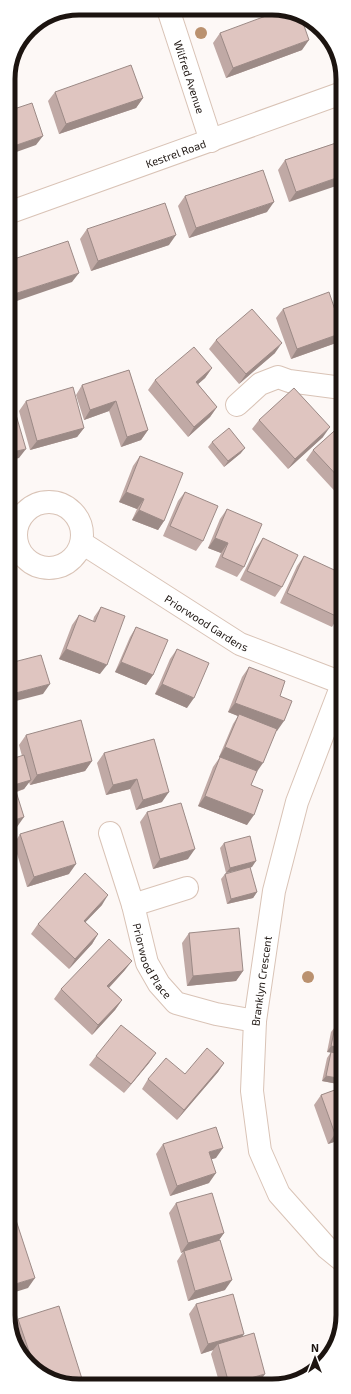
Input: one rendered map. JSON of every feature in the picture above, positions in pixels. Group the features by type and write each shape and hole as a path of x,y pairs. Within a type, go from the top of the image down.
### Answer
{"street":[{"name":"Wilfred Avenue","path":"169,15 211,141"},
{"name":"Kestrel Road","path":"15,211 336,95"},
{"path":"237,405 260,384 278,377 289,381 336,387"},
{"name":"Priorwood Gardens","path":"82,543 240,644 336,681"},
{"name":"Branklyn Crescent","path":"336,699 298,802 276,884 255,1020 252,1091 260,1150 279,1194 327,1248 336,1255"},
{"name":"Priorwood Place","path":"110,833 133,904 147,963 159,984 176,1003 216,1014 255,1020"},
{"path":"133,904 186,888"}],"building":[{"path":"272,15 284,16 303,24 309,40 233,68 220,33"},
{"path":"131,65 143,98 66,124 55,92"},
{"path":"32,103 43,136 15,146 15,109"},
{"path":"336,143 336,178 296,192 285,160"},
{"path":"263,170 274,202 196,228 185,196"},
{"path":"165,203 176,235 98,261 87,229"},
{"path":"68,241 79,273 15,294 15,259"},
{"path":"329,292 336,313 336,335 297,349 283,309"},
{"path":"252,309 282,343 246,374 216,340"},
{"path":"194,347 212,368 196,382 217,407 194,427 155,380"},
{"path":"129,370 148,430 127,437 116,401 90,410 82,385"},
{"path":"73,387 84,428 37,441 26,401"},
{"path":"294,388 330,427 295,459 259,420"},
{"path":"15,411 26,449 15,451"},
{"path":"229,428 245,448 228,461 212,442"},
{"path":"336,429 336,475 313,450"},
{"path":"140,456 183,473 164,521 139,510 144,499 126,492"},
{"path":"185,492 218,506 203,541 170,526"},
{"path":"227,509 262,524 244,567 222,557 228,543 215,538"},
{"path":"263,538 298,555 282,587 247,571"},
{"path":"304,556 336,571 336,616 287,593"},
{"path":"101,607 125,616 107,665 66,649 79,615 95,622"},
{"path":"136,627 168,640 153,675 121,662"},
{"path":"177,649 209,663 194,698 162,684"},
{"path":"41,655 50,684 15,693 15,662"},
{"path":"249,667 285,681 280,696 292,701 284,721 235,703"},
{"path":"239,714 277,729 263,763 225,747"},
{"path":"81,720 92,761 37,775 26,735"},
{"path":"154,739 169,792 143,800 137,779 113,785 104,753"},
{"path":"24,755 31,780 15,785 15,758"},
{"path":"220,757 257,771 251,785 263,790 254,815 205,796"},
{"path":"15,788 24,817 15,820"},
{"path":"181,803 195,849 160,859 147,812"},
{"path":"63,821 76,864 34,877 20,834"},
{"path":"250,836 256,861 230,868 224,843"},
{"path":"250,867 257,892 231,899 225,874"},
{"path":"85,873 108,895 84,921 98,934 75,959 38,924"},
{"path":"239,928 243,971 193,976 189,933"},
{"path":"109,939 132,961 107,986 122,1000 98,1025 61,989"},
{"path":"121,1025 156,1053 131,1084 96,1056"},
{"path":"335,1027 336,1027 336,1047 331,1046"},
{"path":"207,1048 224,1063 184,1110 148,1079 166,1058 185,1074"},
{"path":"331,1052 336,1053 336,1078 326,1076"},
{"path":"336,1090 335,1134 321,1095"},
{"path":"216,1127 223,1148 209,1152 216,1173 177,1186 163,1144"},
{"path":"212,1193 224,1233 188,1243 176,1203"},
{"path":"15,1217 35,1278 15,1284"},
{"path":"220,1240 232,1280 195,1291 184,1251"},
{"path":"233,1294 244,1334 208,1344 196,1304"},
{"path":"59,1306 82,1379 67,1378 55,1374 37,1363 31,1357 18,1319"},
{"path":"254,1333 265,1374 247,1379 228,1379 218,1344"}]}
